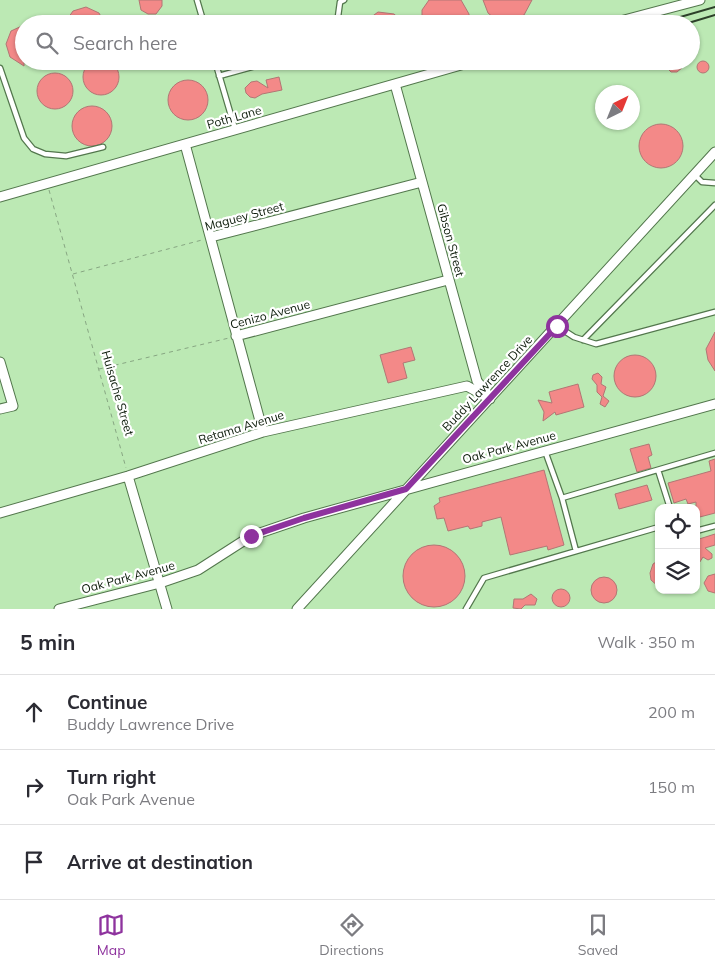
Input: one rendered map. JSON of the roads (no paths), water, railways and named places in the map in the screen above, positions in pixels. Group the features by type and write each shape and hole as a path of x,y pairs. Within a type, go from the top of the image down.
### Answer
{"street":[{"path":"643,15 700,0"},
{"name":"Poth Lane","path":"0,197 444,70"},
{"name":"Gibson Street","path":"395,84 477,381 490,399"},
{"path":"185,144 212,237 262,432"},
{"name":"Buddy Lawrence Drive","path":"297,609 715,152"},
{"name":"Maguey Street","path":"212,237 422,182"},
{"name":"Cenizo Avenue","path":"236,336 448,280"},
{"path":"0,362 13,406 0,409"},
{"name":"Retama Avenue","path":"0,513 128,476 262,432 467,386 490,399"},
{"name":"Oak Park Avenue","path":"59,609 160,583 198,570 251,536 304,518 715,404"},
{"path":"128,476 167,609"}],"lane":[{"path":"197,0 201,15"},
{"path":"339,15 341,1"},
{"path":"0,68 24,138 33,149 46,154 66,156 102,147"},
{"path":"217,70 235,130"},
{"path":"219,76 241,70"},
{"path":"694,174 702,182 715,183"},
{"path":"584,340 715,205"},
{"path":"557,326 596,344 715,312"},
{"path":"545,451 562,498 576,551"},
{"path":"562,498 715,453"},
{"path":"658,470 669,504"},
{"path":"700,530 715,526"},
{"path":"466,609 484,578 655,528"}],"railway":[{"path":"687,15 715,7"},
{"path":"700,20 715,15"}]}
